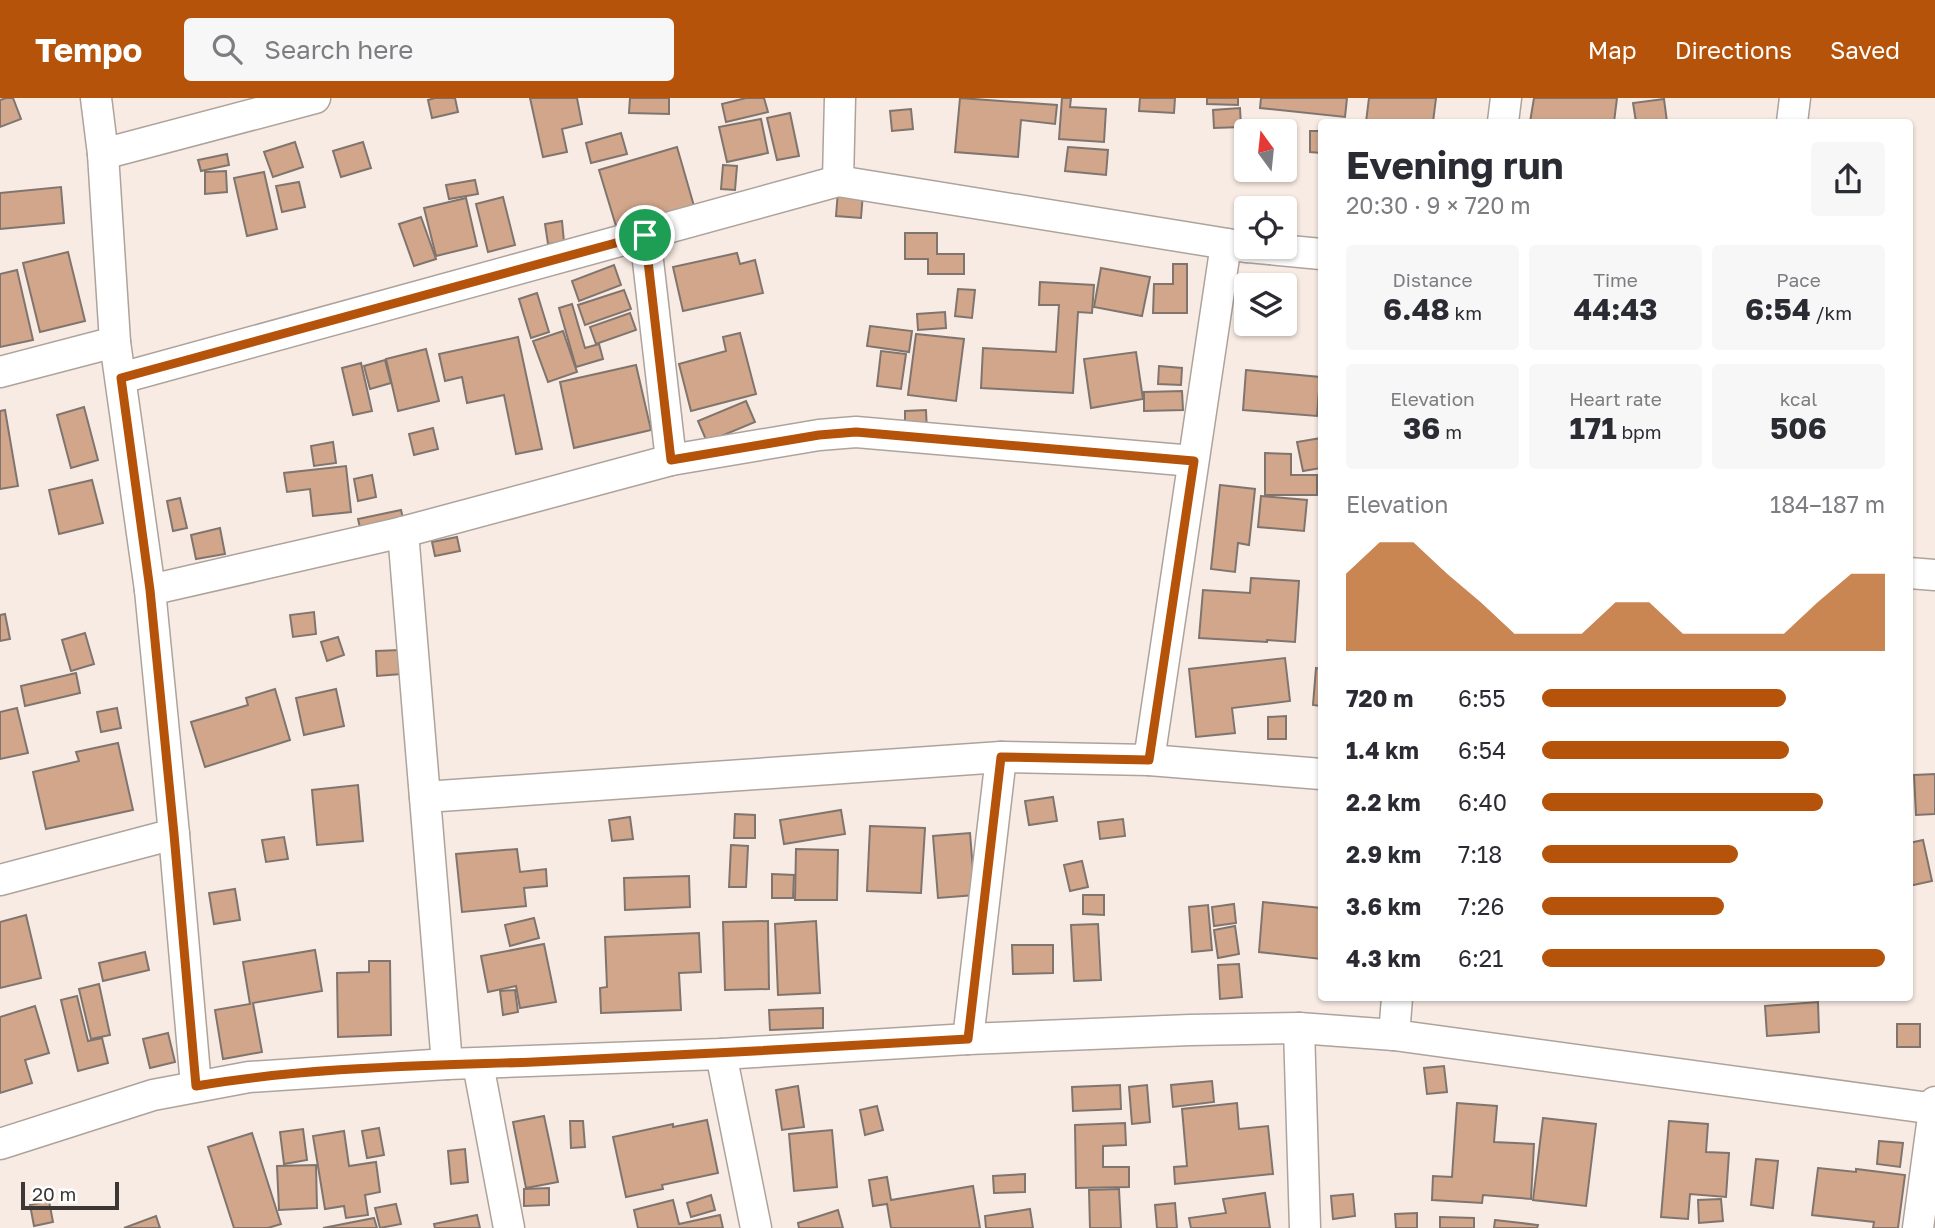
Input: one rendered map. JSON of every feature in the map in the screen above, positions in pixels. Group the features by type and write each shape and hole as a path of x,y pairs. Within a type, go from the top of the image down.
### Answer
{"street":[{"path":"96,98 103,154 115,342 150,590 196,1086"},
{"path":"103,154 315,98"},
{"path":"838,181 840,98"},
{"path":"1503,119 1506,98"},
{"path":"1792,119 1795,98"},
{"path":"121,378 838,181 1234,245"},
{"path":"645,235 671,460"},
{"path":"1297,252 1318,254"},
{"path":"1149,760 1194,461 1237,259"},
{"path":"0,372 115,342"},
{"path":"150,590 402,532 671,460 819,435 856,432 1194,461"},
{"path":"402,532 447,1065"},
{"path":"1913,573 1935,575"},
{"path":"425,797 1001,757 1149,760 1318,774"},
{"path":"968,1039 1001,757"},
{"path":"0,880 174,834"},
{"path":"1394,1034 1397,1001"},
{"path":"1299,1028 1306,1228"},
{"path":"0,1144 153,1095 249,1077 968,1039 1299,1028 1394,1034 1935,1109"},
{"path":"721,1054 756,1228"},
{"path":"478,1064 509,1228"},
{"path":"1918,1228 1935,1102"}],"building":[{"path":"13,98 21,119 0,127 0,100"},
{"path":"455,98 458,112 432,118 428,100"},
{"path":"530,98 577,98 582,124 562,129 567,152 543,157"},
{"path":"630,98 669,98 669,114 629,113"},
{"path":"746,98 764,98 768,112 726,122 722,104"},
{"path":"960,98 1057,105 1055,124 1021,120 1018,157 955,152"},
{"path":"1062,98 1071,98 1070,107 1106,109 1104,142 1059,139"},
{"path":"1140,98 1175,98 1174,113 1139,111"},
{"path":"1207,98 1238,98 1238,105 1207,104"},
{"path":"1261,98 1347,98 1345,117 1260,108"},
{"path":"1369,98 1436,98 1433,119 1366,119"},
{"path":"1534,98 1617,98 1614,119 1530,119"},
{"path":"1664,99 1667,119 1636,119 1633,103"},
{"path":"1240,108 1241,119 1234,119 1234,127 1214,128 1213,110"},
{"path":"911,109 913,129 892,131 890,111"},
{"path":"790,113 799,156 777,160 767,118"},
{"path":"761,119 768,153 727,162 719,127"},
{"path":"1310,131 1318,131 1318,153 1310,152"},
{"path":"621,133 627,154 591,163 586,143"},
{"path":"295,142 303,167 273,177 264,152"},
{"path":"363,142 371,168 341,177 333,151"},
{"path":"677,147 694,206 616,226 599,170"},
{"path":"1068,147 1108,150 1106,175 1065,171"},
{"path":"227,154 229,165 201,171 198,160"},
{"path":"723,165 737,166 735,190 721,189"},
{"path":"226,171 227,192 205,194 205,172"},
{"path":"264,172 277,229 247,236 234,178"},
{"path":"475,180 478,194 449,199 446,185"},
{"path":"299,182 305,207 282,212 276,186"},
{"path":"61,187 64,223 0,229 0,193"},
{"path":"838,191 863,193 861,218 836,216"},
{"path":"503,197 515,245 488,252 476,204"},
{"path":"466,198 477,246 436,256 424,208"},
{"path":"421,217 436,259 414,266 399,224"},
{"path":"562,221 564,242 548,244 545,224"},
{"path":"905,233 937,233 937,254 964,254 964,274 928,274 928,259 905,259"},
{"path":"68,252 85,321 40,332 23,263"},
{"path":"737,253 740,264 755,260 763,293 683,311 673,267"},
{"path":"1173,264 1187,264 1187,313 1153,313 1154,284 1173,284"},
{"path":"614,265 621,285 579,301 572,281"},
{"path":"1101,268 1150,277 1142,316 1094,307"},
{"path":"17,270 33,340 0,347 0,274"},
{"path":"1040,282 1094,285 1092,313 1078,312 1073,393 981,388 983,348 1056,352 1059,305 1039,305"},
{"path":"958,289 975,290 972,318 955,316"},
{"path":"624,290 631,309 585,325 578,305"},
{"path":"537,293 549,332 531,338 519,299"},
{"path":"572,304 585,348 599,344 603,359 576,367 559,308"},
{"path":"945,312 946,328 918,330 917,314"},
{"path":"630,313 636,330 596,344 590,327"},
{"path":"870,326 912,331 909,352 867,346"},
{"path":"563,331 577,372 548,382 533,341"},
{"path":"740,333 756,394 691,411 679,364 726,351 723,337"},
{"path":"916,334 964,339 956,401 908,395"},
{"path":"518,337 542,449 516,454 504,395 467,403 462,377 445,381 439,354"},
{"path":"426,349 439,401 398,411 386,359"},
{"path":"881,351 906,354 901,389 877,386"},
{"path":"1136,352 1143,399 1091,408 1084,359"},
{"path":"385,360 391,383 370,389 364,366"},
{"path":"361,363 372,411 353,415 342,368"},
{"path":"636,365 651,430 574,448 560,382"},
{"path":"1159,366 1182,368 1181,385 1158,384"},
{"path":"1246,370 1318,377 1317,416 1243,410"},
{"path":"1182,391 1183,410 1144,411 1144,392"},
{"path":"746,401 755,422 707,442 698,421"},
{"path":"84,407 98,460 71,468 57,415"},
{"path":"5,410 18,486 0,489 0,411"},
{"path":"926,410 927,433 905,434 905,411"},
{"path":"433,428 438,449 414,455 409,434"},
{"path":"1318,438 1318,468 1303,471 1297,442"},
{"path":"333,442 336,463 314,466 311,446"},
{"path":"1265,453 1291,454 1291,475 1317,475 1317,495 1265,495"},
{"path":"346,466 351,512 313,516 310,489 287,492 284,473"},
{"path":"372,475 376,497 358,501 354,479"},
{"path":"92,480 103,523 59,534 49,490"},
{"path":"1220,485 1255,489 1249,545 1238,543 1235,572 1211,569"},
{"path":"1261,496 1307,500 1304,531 1258,527"},
{"path":"180,498 187,528 173,531 167,501"},
{"path":"401,510 407,535 364,545 358,519"},
{"path":"220,528 225,554 196,559 191,535"},
{"path":"457,537 460,551 435,556 432,542"},
{"path":"1251,578 1299,581 1295,642 1199,638 1203,590 1250,593"},
{"path":"314,612 316,634 293,637 290,615"},
{"path":"5,614 10,639 0,641 0,615"},
{"path":"85,633 94,664 71,671 62,640"},
{"path":"338,637 344,655 327,661 321,642"},
{"path":"400,650 401,674 377,676 376,651"},
{"path":"1285,658 1290,701 1232,708 1235,733 1196,737 1189,669"},
{"path":"1316,668 1318,706 1313,705"},
{"path":"76,673 80,693 25,706 21,686"},
{"path":"275,689 290,740 205,767 191,722 248,705 246,698"},
{"path":"336,689 344,726 304,735 296,698"},
{"path":"17,708 28,753 0,759 0,712"},
{"path":"117,708 121,728 101,732 97,712"},
{"path":"1286,716 1286,739 1268,739 1268,717"},
{"path":"118,743 133,810 46,829 33,772 79,761 76,752"},
{"path":"1935,774 1935,814 1916,815 1914,775"},
{"path":"358,785 363,841 317,845 312,790"},
{"path":"1053,797 1057,821 1029,825 1025,801"},
{"path":"841,810 845,834 784,844 780,820"},
{"path":"735,814 755,815 755,838 734,838"},
{"path":"630,817 633,839 612,841 609,820"},
{"path":"1123,819 1125,836 1100,839 1098,822"},
{"path":"870,826 925,828 921,893 867,891"},
{"path":"970,833 975,895 938,898 933,836"},
{"path":"284,837 288,859 266,862 262,840"},
{"path":"1923,840 1932,881 1913,885 1913,842"},
{"path":"731,845 748,846 746,887 729,887"},
{"path":"517,849 520,872 546,869 547,886 524,888 526,906 462,912 456,854"},
{"path":"796,849 838,850 837,900 795,900"},
{"path":"1082,861 1088,887 1070,891 1064,865"},
{"path":"772,874 794,875 793,898 772,898"},
{"path":"689,876 690,907 625,910 624,878"},
{"path":"235,889 240,920 214,924 209,893"},
{"path":"1083,895 1104,895 1104,915 1083,914"},
{"path":"1263,902 1318,908 1318,959 1259,952"},
{"path":"1234,904 1236,923 1214,926 1212,907"},
{"path":"1208,905 1212,950 1192,952 1189,907"},
{"path":"26,915 41,978 0,988 0,922"},
{"path":"534,918 539,938 510,946 505,925"},
{"path":"768,921 769,989 725,990 723,922"},
{"path":"816,921 820,993 778,995 775,924"},
{"path":"1098,924 1101,980 1074,981 1071,925"},
{"path":"1235,926 1239,954 1218,958 1214,930"},
{"path":"699,933 701,972 679,973 681,1010 601,1013 600,988 607,987 605,937"},
{"path":"544,944 556,1002 520,1008 516,986 488,992 481,956"},
{"path":"1012,945 1053,945 1053,973 1013,974"},
{"path":"315,950 322,991 253,1003 262,1052 223,1059 215,1010 250,1004 243,962"},
{"path":"145,952 149,970 103,981 99,963"},
{"path":"369,961 390,961 391,1035 338,1037 337,973 369,972"},
{"path":"1239,964 1242,997 1220,999 1218,965"},
{"path":"99,984 110,1035 91,1039 79,989"},
{"path":"515,990 518,1012 503,1015 500,991"},
{"path":"77,996 88,1041 102,1038 108,1063 78,1071 61,1000"},
{"path":"1818,1002 1819,1032 1767,1036 1765,1006"},
{"path":"35,1006 49,1053 25,1060 32,1083 0,1093 0,1017"},
{"path":"823,1008 823,1028 770,1030 769,1010"},
{"path":"1897,1024 1920,1024 1920,1047 1897,1047"},
{"path":"168,1033 175,1062 150,1068 143,1039"},
{"path":"1444,1066 1447,1092 1427,1094 1424,1068"},
{"path":"1212,1081 1214,1102 1173,1107 1171,1085"},
{"path":"1120,1085 1121,1109 1073,1111 1072,1087"},
{"path":"1147,1085 1150,1122 1132,1124 1129,1087"},
{"path":"798,1086 804,1127 782,1130 776,1090"},
{"path":"1237,1103 1239,1129 1268,1126 1273,1174 1175,1184 1174,1167 1187,1166 1182,1109"},
{"path":"1457,1103 1497,1106 1494,1142 1534,1144 1531,1199 1483,1195 1482,1203 1432,1200 1433,1176 1452,1177"},
{"path":"877,1106 883,1130 865,1135 860,1110"},
{"path":"544,1116 558,1182 526,1188 513,1122"},
{"path":"1543,1118 1596,1124 1586,1206 1533,1200"},
{"path":"707,1120 718,1173 662,1185 663,1189 626,1197 613,1137 673,1124 673,1127"},
{"path":"570,1121 583,1121 585,1147 571,1148"},
{"path":"1669,1121 1708,1124 1706,1152 1729,1153 1726,1197 1690,1194 1688,1219 1661,1217"},
{"path":"1125,1123 1126,1145 1103,1146 1103,1167 1129,1167 1129,1187 1076,1188 1075,1125"},
{"path":"379,1128 384,1155 367,1158 362,1131"},
{"path":"303,1129 307,1160 284,1164 280,1132"},
{"path":"832,1130 837,1187 794,1191 789,1134"},
{"path":"344,1131 349,1166 376,1162 380,1192 365,1195 368,1215 346,1218 344,1206 325,1209 313,1136"},
{"path":"252,1133 281,1224 268,1228 234,1228 208,1147"},
{"path":"1879,1141 1903,1143 1900,1167 1877,1164"},
{"path":"465,1149 468,1182 451,1184 448,1151"},
{"path":"1756,1159 1778,1161 1773,1208 1751,1205"},
{"path":"316,1165 317,1208 279,1210 277,1166"},
{"path":"1818,1168 1905,1175 1898,1228 1873,1228 1874,1222 1812,1215"},
{"path":"1025,1174 1025,1192 994,1193 993,1176"},
{"path":"887,1177 891,1200 973,1186 980,1228 891,1228 887,1204 873,1206 869,1180"},
{"path":"549,1188 549,1205 524,1206 524,1189"},
{"path":"1119,1189 1121,1228 1090,1228 1089,1190"},
{"path":"1265,1193 1270,1228 1191,1228 1189,1218 1226,1213 1223,1199"},
{"path":"1353,1194 1355,1216 1333,1219 1331,1196"},
{"path":"711,1195 715,1210 691,1217 687,1203"},
{"path":"1721,1199 1723,1221 1699,1223 1698,1200"},
{"path":"673,1200 679,1224 720,1215 723,1228 638,1228 634,1210"},
{"path":"49,1201 53,1222 34,1226 30,1205"},
{"path":"1175,1203 1177,1228 1157,1228 1155,1205"},
{"path":"396,1204 401,1224 380,1228 375,1208"},
{"path":"1030,1209 1033,1228 986,1228 985,1216"},
{"path":"838,1210 843,1228 799,1228 798,1223"},
{"path":"1417,1213 1417,1228 1396,1228 1395,1214"},
{"path":"477,1215 480,1228 435,1228 434,1224"},
{"path":"156,1216 160,1228 124,1228"},
{"path":"1440,1217 1474,1218 1474,1228 1440,1228"},
{"path":"374,1218 377,1228 323,1228"},
{"path":"1495,1220 1538,1225 1537,1228 1494,1228"}],"route":[{"path":"645,235 671,460 819,435 856,432 1194,461 1149,760 1001,757 968,1039 249,1077 196,1086 150,590 121,378 645,235"}]}
